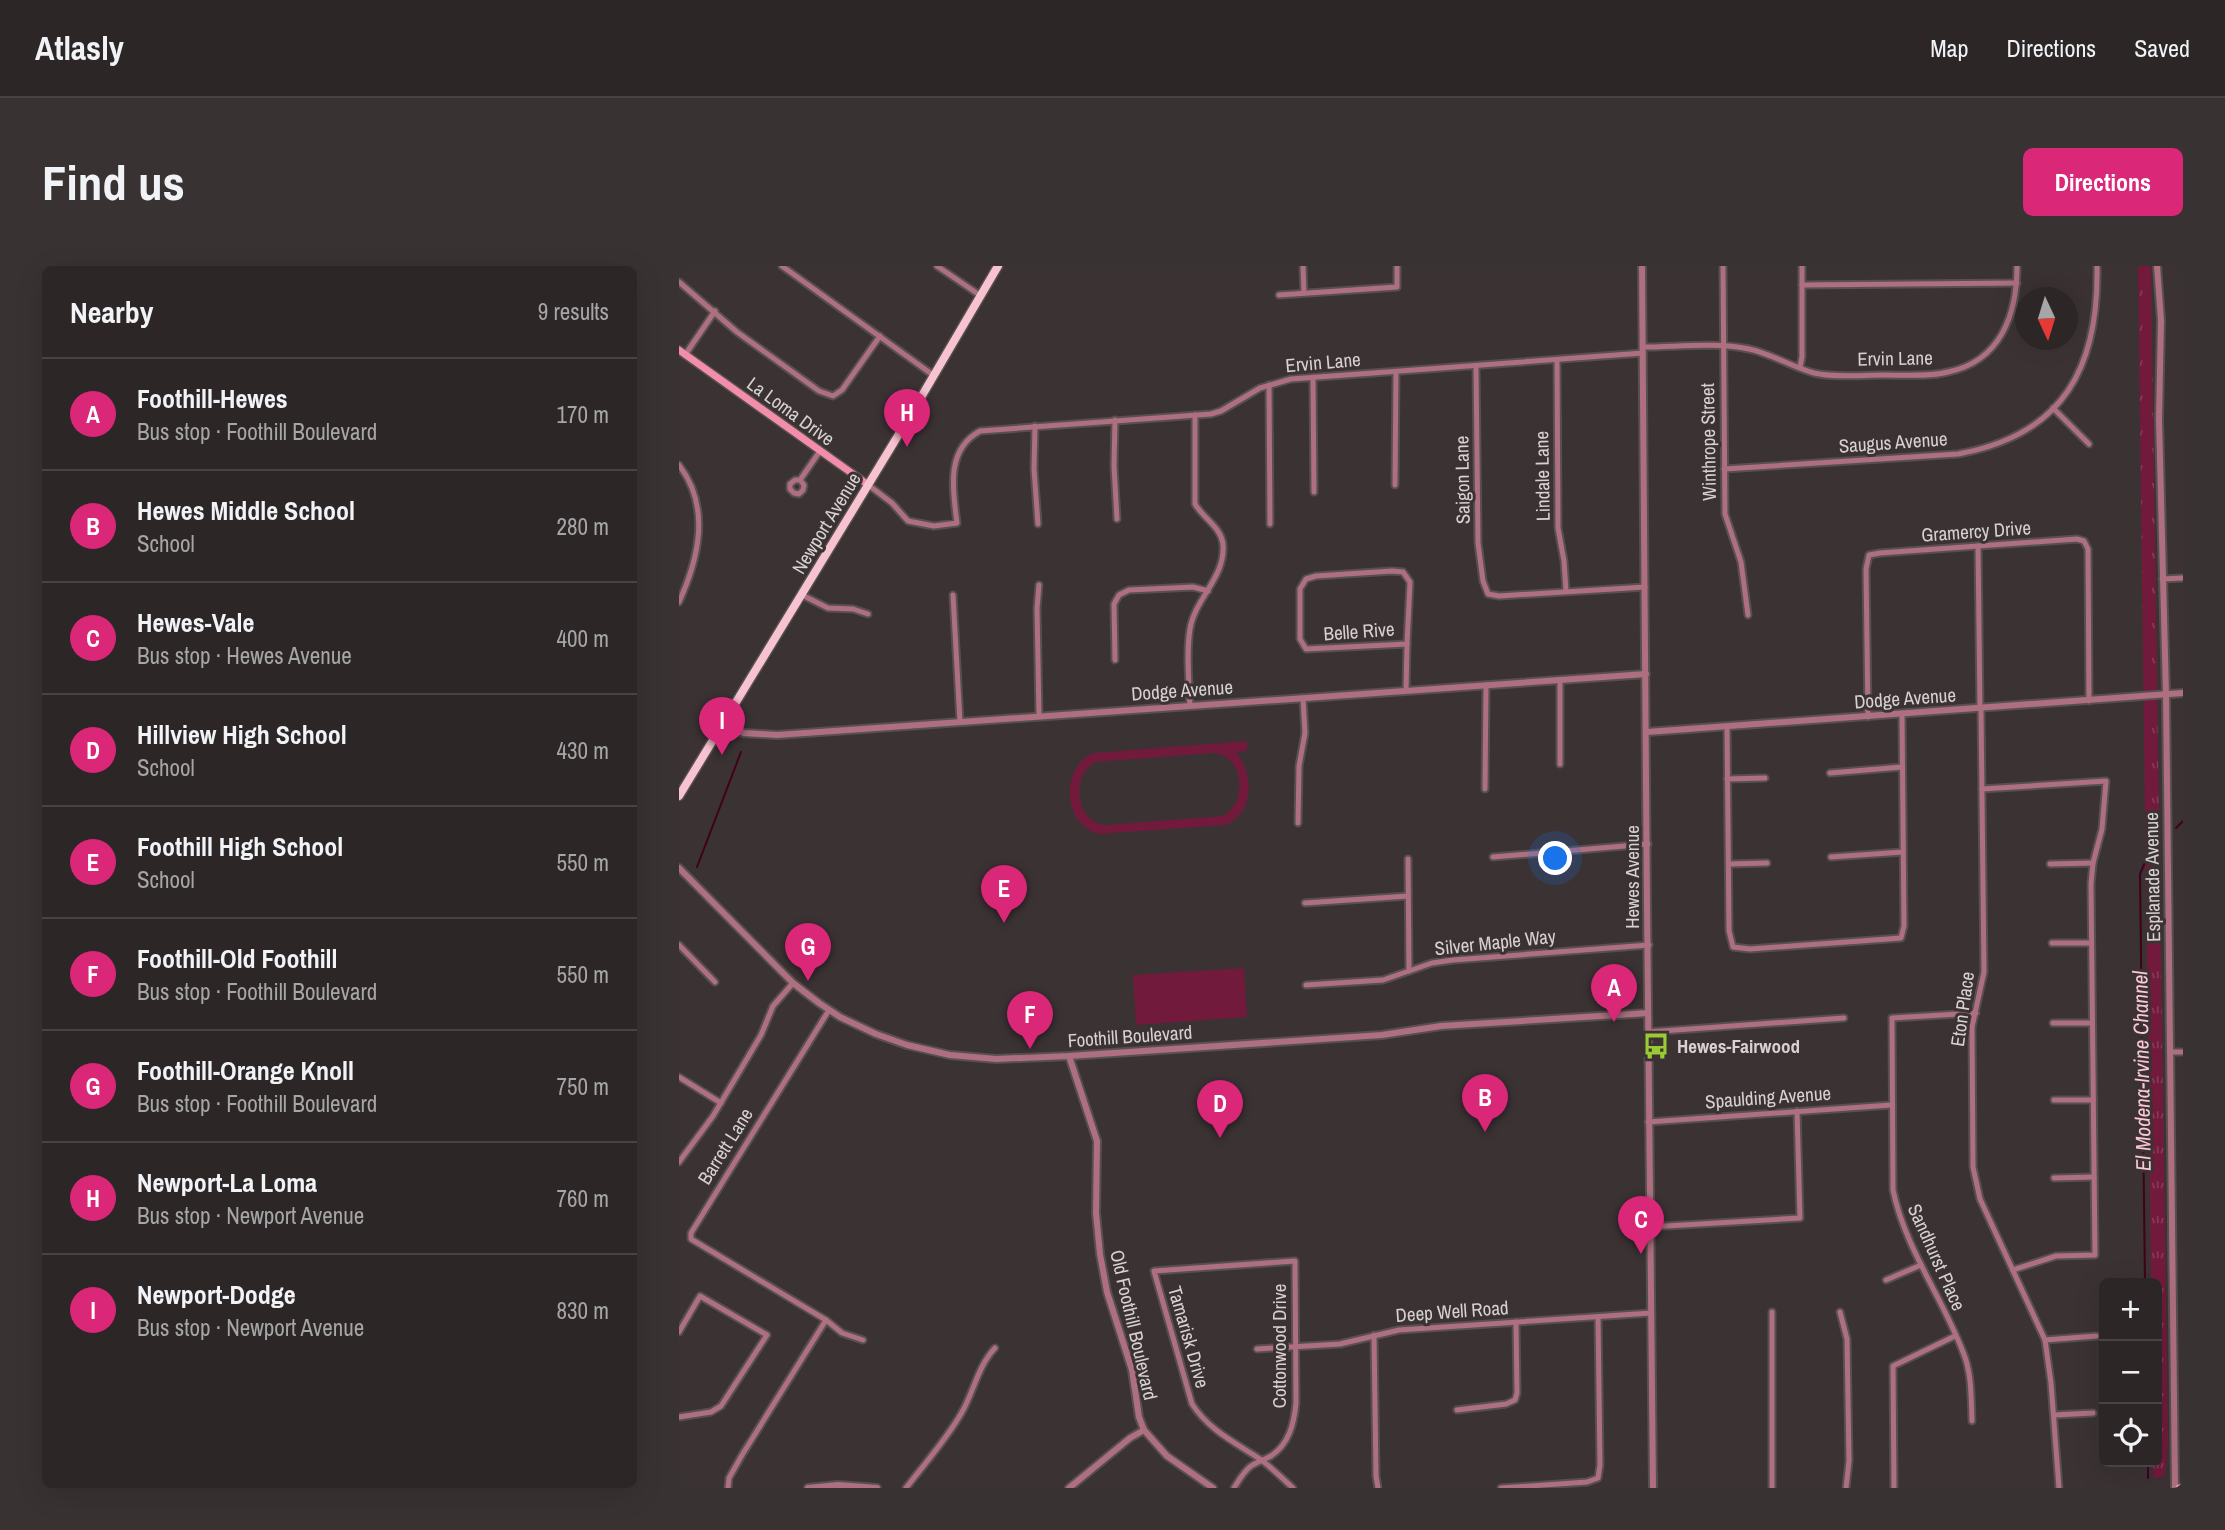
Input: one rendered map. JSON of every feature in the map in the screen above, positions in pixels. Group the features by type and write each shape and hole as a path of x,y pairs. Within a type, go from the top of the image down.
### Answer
{"main road":[{"name":"Newport Avenue","path":"679,796 998,266"},
{"name":"La Loma Drive","path":"682,352 867,484"}],"street":[{"path":"782,266 933,375"},
{"path":"937,266 981,296"},
{"path":"1303,266 1304,293"},
{"path":"1279,295 1397,287 1397,266"},
{"name":"Hewes Avenue","path":"1642,266 1653,1488"},
{"name":"Winthrope Street","path":"1723,266 1725,514 1741,562 1748,615"},
{"path":"1800,368 1802,266"},
{"path":"1802,285 2017,283 2017,266"},
{"name":"Saugus Avenue","path":"1724,470 1975,451 2017,436 2053,408 2074,382 2083,363 2096,317 2097,266"},
{"name":"Esplanade Avenue","path":"2157,266 2161,320 2159,419 2179,1488"},
{"path":"679,282 737,332 819,391 833,396 842,390 880,336"},
{"name":"Ervin Lane","path":"957,523 953,471 963,447 973,435 990,429 1221,411 1245,395 1269,385 1313,377 1557,360 1643,350 1723,346 1758,351 1800,368 1833,375 1925,375 1948,372 1977,360 2003,333 2015,305 2017,283"},
{"path":"682,352 715,311"},
{"name":"Lindale Lane","path":"1557,360 1559,528 1566,591"},
{"name":"Saigon Lane","path":"1476,366 1478,543 1488,594 1499,596 1566,591"},
{"path":"1395,485 1396,372"},
{"path":"1313,377 1314,492"},
{"path":"1269,385 1270,524"},
{"path":"2053,408 2089,444"},
{"path":"1190,706 1190,629 1197,609 1220,566 1223,544 1214,526 1195,504 1195,415"},
{"path":"1115,420 1117,519"},
{"path":"1035,426 1034,469 1038,524"},
{"path":"800,481 820,451"},
{"path":"679,602 689,579 699,538 696,501 680,467"},
{"name":"La Loma Drive","path":"867,484 892,503 908,521 934,526 957,523"},
{"name":"Gramercy Drive","path":"1868,717 1866,569 1869,555 1978,546 2077,539 2084,541 2088,549 2089,701"},
{"name":"Eton Place","path":"1978,546 1985,972 1972,1027 1975,1184 2045,1340 2059,1488"},
{"name":"Belle Rive","path":"1406,691 1410,582 1403,572 1392,570 1316,576 1306,579 1300,589 1300,639 1306,649 1407,644"},
{"path":"2162,579 2183,578"},
{"path":"1039,585 1039,716"},
{"path":"1115,660 1114,604 1119,594 1129,590 1193,587 1208,591"},
{"path":"1566,591 1645,587"},
{"path":"802,595 828,608 868,614"},
{"path":"953,595 960,722"},
{"name":"Dodge Avenue","path":"722,724 740,732 767,735 1646,674"},
{"path":"1560,680 1560,764"},
{"path":"1486,685 1486,789"},
{"name":"Dodge Avenue","path":"1647,732 2183,693"},
{"path":"1299,824 1299,766 1305,733 1303,698"},
{"path":"1727,727 1729,931 1733,947 1750,949 1901,938 1904,926 1902,715"},
{"path":"1830,773 1902,767"},
{"path":"1727,779 1765,778"},
{"path":"1982,789 2106,781 2102,829 2093,863 2091,943 2095,1255 2056,1256 2013,1270"},
{"path":"1493,857 1648,844"},
{"path":"1831,857 1903,852"},
{"path":"1408,859 1409,971"},
{"path":"1728,864 1767,863"},
{"path":"2050,864 2093,863"},
{"name":"Foothill Boulevard","path":"679,868 793,982 829,1010 876,1034 934,1052 980,1059 1069,1056 1382,1035 1441,1026 1648,1013"},
{"path":"1305,903 1408,896"},
{"path":"2052,943 2091,943"},
{"name":"Silver Maple Way","path":"1306,985 1383,980 1432,963 1453,960 1649,944"},
{"path":"679,946 715,982"},
{"path":"679,1162 721,1103 761,1035 773,1006 793,982"},
{"name":"Barrett Lane","path":"829,1010 691,1233 691,1239 826,1320 842,1333 863,1340"},
{"name":"Sandhurst Place","path":"1972,1421 1969,1370 1964,1353 1920,1265 1898,1212 1893,1190 1891,1104 1892,1018 1976,1013"},
{"path":"1648,1032 1845,1018"},
{"path":"2053,1023 2092,1023"},
{"path":"2170,1052 2183,1052"},
{"name":"Old Foothill Boulevard","path":"1069,1056 1097,1141 1096,1213 1100,1254 1107,1292 1132,1370 1137,1409 1144,1430 1178,1465 1213,1488"},
{"path":"679,1077 721,1103"},
{"path":"2054,1100 2093,1100"},
{"name":"Spaulding Avenue","path":"1648,1122 1891,1104"},
{"path":"1649,1227 1800,1218 1797,1111"},
{"path":"2054,1178 2094,1177"},
{"name":"Cottonwood Drive","path":"1154,1271 1295,1262 1294,1422 1281,1447 1249,1467 1234,1488"},
{"path":"1886,1280 1920,1265"},
{"name":"Tamarisk Drive","path":"1154,1271 1192,1404 1204,1421 1220,1435 1262,1460 1293,1488"},
{"path":"679,1332 700,1296 767,1335 722,1406 711,1412 679,1417"},
{"path":"2174,1312 2183,1311"},
{"path":"1772,1312 1772,1488"},
{"path":"1840,1312 1847,1339 1849,1461 1846,1488"},
{"name":"Deep Well Road","path":"1257,1349 1340,1343 1399,1330 1650,1313"},
{"path":"1501,1488 1587,1482 1598,1478 1598,1317"},
{"path":"728,1488 729,1478 742,1455 826,1320"},
{"path":"1457,1410 1506,1404 1515,1400 1516,1322"},
{"path":"1374,1335 1378,1488"},
{"path":"1894,1488 1893,1366 1955,1336"},
{"path":"2045,1340 2096,1336"},
{"path":"906,1488 963,1410 986,1358 995,1348"},
{"path":"2054,1415 2092,1413"},
{"path":"1069,1488 1130,1438 1144,1430"},
{"path":"808,1488 877,1488"}],"green space":[{"path":"2138,266 2151,266 2168,1443 2165,1474 2153,1478 2153,1467 2162,1467 2162,1278 2151,1278"},
{"path":"1247,741 1247,751 1236,752 1246,771 1249,792 1247,802 1235,819 1226,825 1100,834 1088,829 1079,820 1070,796 1075,771 1082,761 1093,753","holes":["1214,753 1232,762 1237,771 1239,791 1231,809 1223,816 1105,825 1095,822 1082,807 1082,777 1095,762"]},
{"path":"1244,968 1247,1017 1136,1025 1133,975"}],"waterway":[{"path":"697,867 741,752"},
{"name":"El Modena-Irvine Channel","path":"2176,828 2183,821"},
{"name":"El Modena-Irvine Channel","path":"2145,1278 2140,874 2146,860"},
{"name":"El Modena-Irvine Channel","path":"2148,1467 2148,1478"}],"place":[{"name":"Newport-La Loma","path":"907,447"},
{"name":"Newport-Dodge","path":"722,755"},
{"name":"Foothill High School","path":"1004,923"},
{"name":"Foothill-Orange Knoll","path":"808,981"},
{"name":"Foothill-Hewes","path":"1614,1022"},
{"name":"Hewes-Fairwood","path":"1656,1046"},
{"name":"Foothill-Old Foothill","path":"1030,1049"},
{"name":"Hewes Middle School","path":"1485,1132"},
{"name":"Hillview High School","path":"1220,1138"},
{"name":"Hewes-Vale","path":"1641,1254"}]}
